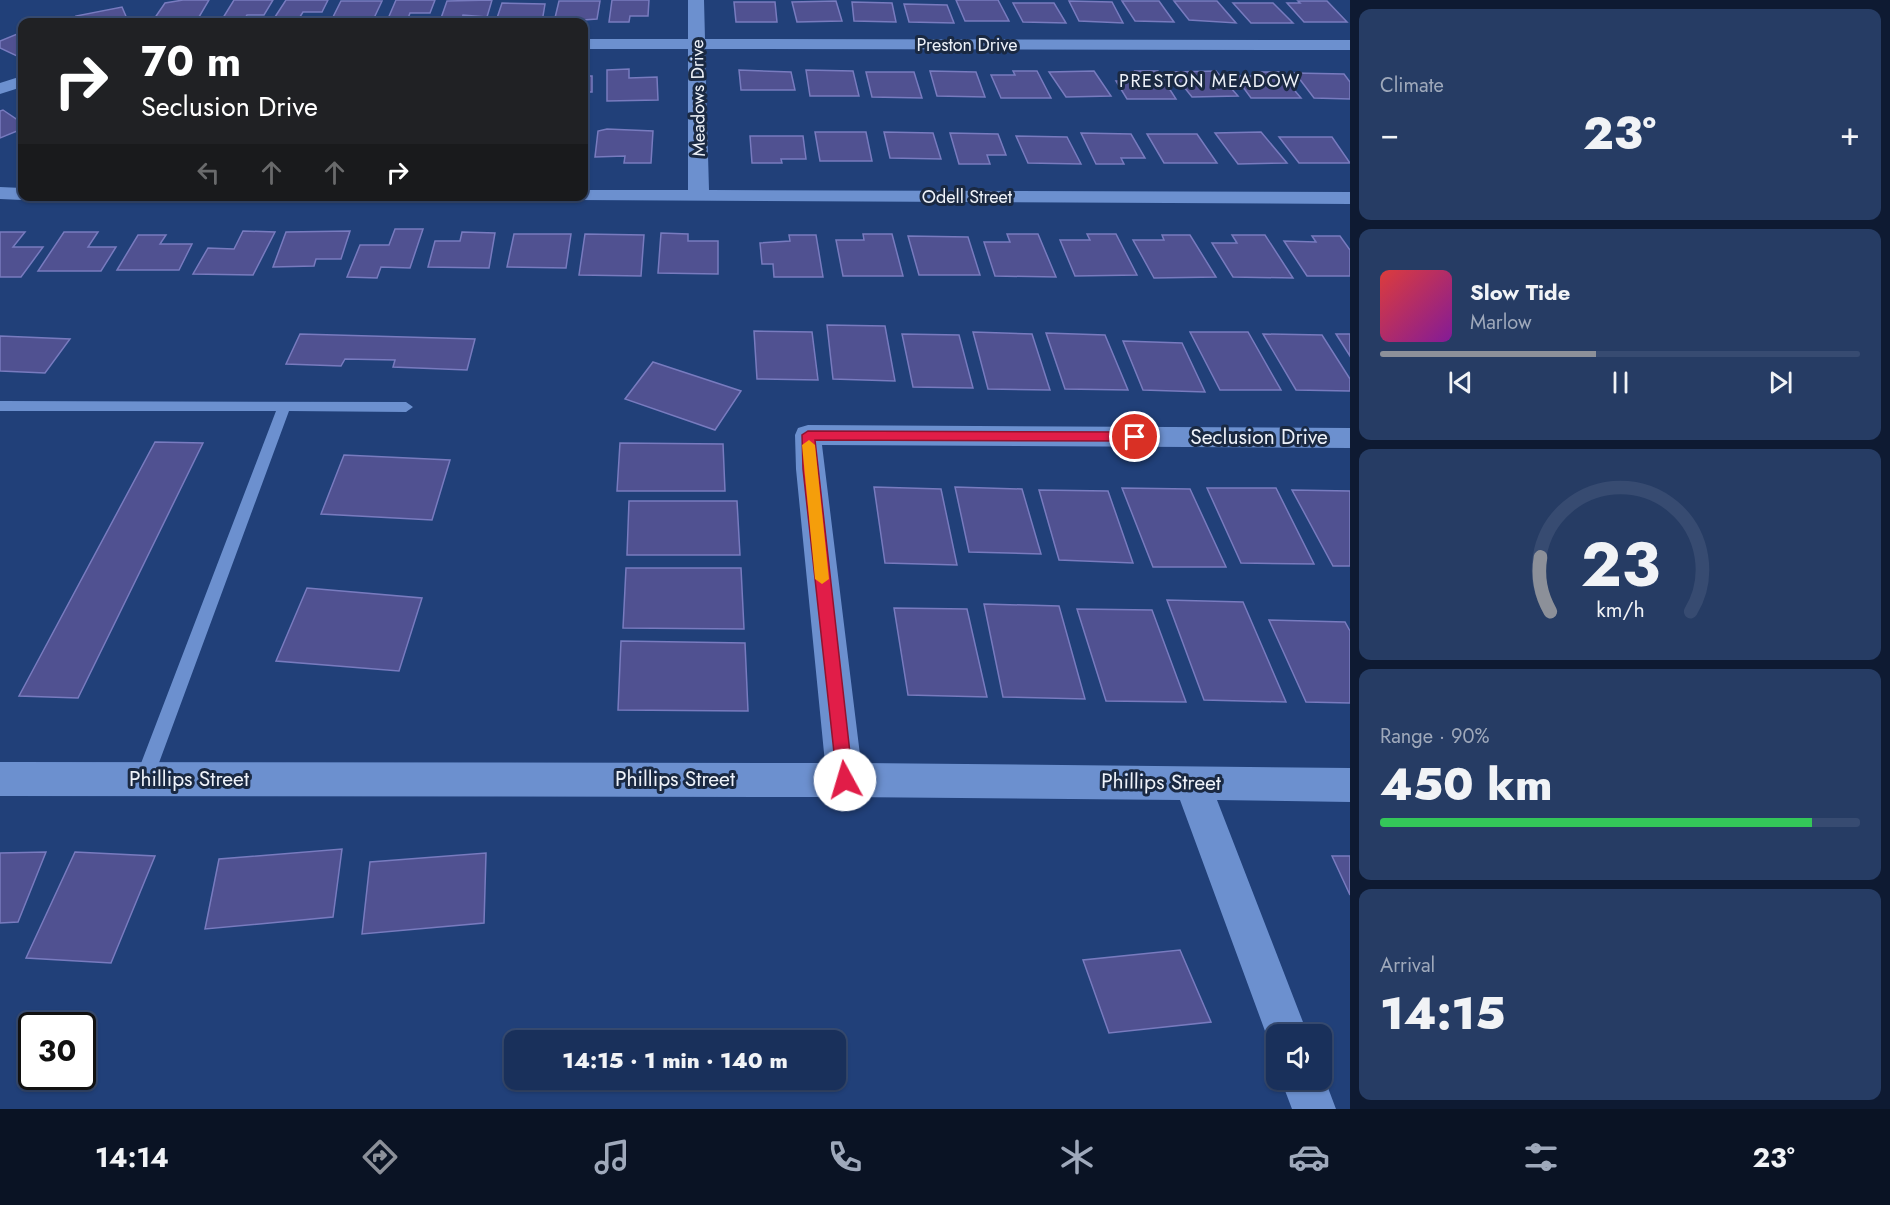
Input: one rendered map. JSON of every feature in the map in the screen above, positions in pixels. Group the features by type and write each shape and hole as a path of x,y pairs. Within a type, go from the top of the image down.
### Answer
{"street":[{"name":"Meadows Drive","path":"696,0 699,196"},
{"name":"Preston Drive","path":"588,44 1350,45"},
{"path":"0,89 18,82"},
{"path":"0,193 18,194"},
{"name":"Odell Street","path":"588,196 1350,198"},
{"name":"Seclusion Drive","path":"845,780 811,481 808,435 1350,438"},
{"name":"Phillips Street","path":"0,779 845,780 1350,785"},
{"path":"1192,783 1283,1024"},
{"path":"1307,1090 1314,1109"}],"lane":[{"path":"0,406 406,407"},
{"path":"144,778 284,407"}],"building":[{"path":"209,0 199,17 155,18 165,3"},
{"path":"234,0 273,0 264,15 223,18"},
{"path":"286,0 328,0 322,12 303,12 299,18 274,18"},
{"path":"396,0 435,0 430,13 410,13 408,18 388,18"},
{"path":"492,0 487,17 463,15 462,18 441,18 447,1"},
{"path":"612,0 649,0 648,16 630,16 629,22 609,22"},
{"path":"956,0 998,0 1009,21 965,21"},
{"path":"341,1 382,1 374,18 332,18"},
{"path":"559,1 600,1 597,19 555,18"},
{"path":"836,1 842,21 797,22 792,2"},
{"path":"1069,1 1112,2 1123,23 1079,21"},
{"path":"1122,1 1159,1 1174,22 1135,21"},
{"path":"1174,1 1217,1 1236,23 1189,20"},
{"path":"1298,1 1327,1 1347,22 1304,22 1287,3 1300,3"},
{"path":"734,2 775,2 777,22 736,22"},
{"path":"852,2 892,3 896,22 854,21"},
{"path":"502,3 545,4 543,18 497,18"},
{"path":"1013,3 1054,3 1066,23 1023,22"},
{"path":"1233,3 1273,3 1293,23 1251,23"},
{"path":"904,4 947,5 954,23 909,22"},
{"path":"122,7 127,18 77,18 76,16"},
{"path":"18,34 18,57 0,48 0,41"},
{"path":"629,69 629,78 657,77 658,100 607,101 607,70"},
{"path":"739,70 791,72 795,90 741,90"},
{"path":"806,70 853,71 859,96 810,96"},
{"path":"930,71 976,72 985,97 937,96"},
{"path":"1013,71 1037,71 1051,98 1001,98 991,75 1015,75"},
{"path":"1094,71 1111,96 1066,97 1049,72"},
{"path":"1135,71 1158,71 1176,99 1127,99 1116,81 1141,81"},
{"path":"1216,71 1238,96 1192,97 1172,72"},
{"path":"866,72 914,72 922,98 872,97"},
{"path":"1256,72 1279,72 1301,98 1251,98 1235,76 1260,76"},
{"path":"1295,73 1344,74 1350,82 1350,99 1314,98"},
{"path":"588,76 592,76 592,92 588,92"},
{"path":"3,110 18,120 18,131 0,138 0,111"},
{"path":"607,129 653,131 651,163 624,163 625,156 595,157 598,131"},
{"path":"815,132 866,132 872,161 820,161"},
{"path":"884,132 933,133 941,159 890,158"},
{"path":"1261,132 1287,163 1238,164 1215,133"},
{"path":"950,133 998,134 1006,155 987,155 990,164 959,164"},
{"path":"1081,133 1131,134 1145,158 1121,158 1124,164 1096,164"},
{"path":"1147,134 1197,134 1217,163 1164,163"},
{"path":"750,136 803,136 806,159 781,159 782,163 752,163"},
{"path":"1016,136 1067,137 1081,164 1028,163"},
{"path":"1279,137 1332,137 1350,163 1299,163"},
{"path":"395,229 423,229 410,268 381,267 377,278 347,277 360,245 389,245"},
{"path":"243,231 275,232 253,275 193,274 208,248 234,249"},
{"path":"350,231 341,259 316,259 314,266 273,267 286,232"},
{"path":"0,232 25,232 13,247 43,247 21,277 0,277"},
{"path":"64,232 98,232 88,247 116,247 101,271 38,271"},
{"path":"462,232 495,233 489,268 428,267 435,241 460,241"},
{"path":"661,233 688,234 688,241 718,241 718,274 658,273"},
{"path":"514,234 571,234 566,268 507,267"},
{"path":"585,234 644,235 641,276 579,275"},
{"path":"863,234 892,234 903,276 843,276 836,240 864,240"},
{"path":"1007,234 1038,234 1056,277 995,276 984,242 1010,242"},
{"path":"1087,234 1116,234 1137,275 1075,276 1060,240 1090,240"},
{"path":"138,235 166,235 160,244 192,244 179,270 117,270"},
{"path":"789,235 816,235 823,277 774,277 773,264 762,264 760,243 790,241"},
{"path":"1162,235 1190,235 1216,277 1154,278 1133,240 1164,240"},
{"path":"1232,235 1265,235 1293,278 1233,277 1212,243 1237,243"},
{"path":"908,236 968,237 980,275 919,275"},
{"path":"1312,236 1340,236 1350,250 1350,276 1307,276 1284,241 1316,242"},
{"path":"827,325 885,326 895,381 833,379"},
{"path":"754,331 812,332 818,380 757,379"},
{"path":"973,332 1032,334 1050,390 988,389"},
{"path":"1190,332 1248,332 1281,390 1220,390"},
{"path":"1046,333 1105,335 1128,390 1065,389"},
{"path":"300,334 475,339 467,370 393,367 395,360 345,359 341,366 286,364"},
{"path":"902,334 959,335 973,388 913,387"},
{"path":"1263,334 1322,335 1350,379 1350,391 1296,390"},
{"path":"1336,334 1350,334 1350,356"},
{"path":"0,336 70,339 45,373 0,371"},
{"path":"1123,341 1182,343 1205,392 1143,390"},
{"path":"653,362 741,391 715,430 625,399"},
{"path":"155,442 203,443 78,698 19,696"},
{"path":"620,443 723,444 725,491 617,491"},
{"path":"344,455 450,460 432,520 321,514"},
{"path":"874,487 941,489 957,565 885,563"},
{"path":"955,487 1022,489 1041,554 969,552"},
{"path":"1122,488 1190,489 1226,567 1153,567"},
{"path":"1207,488 1276,488 1314,564 1241,563"},
{"path":"1039,490 1108,491 1133,563 1059,560"},
{"path":"1292,490 1350,491 1350,566 1333,566"},
{"path":"629,501 737,501 740,555 627,555"},
{"path":"626,568 741,568 744,629 623,628"},
{"path":"307,588 422,598 399,671 276,661"},
{"path":"1167,600 1243,602 1286,702 1204,700"},
{"path":"984,604 1059,606 1085,699 1003,697"},
{"path":"894,608 967,609 987,697 908,695"},
{"path":"1077,609 1152,610 1186,702 1106,701"},
{"path":"1269,620 1345,622 1350,631 1350,703 1306,702"},
{"path":"621,641 745,643 748,711 618,710"},
{"path":"342,849 333,917 205,929 219,859"},
{"path":"46,852 18,922 0,923 0,853"},
{"path":"75,852 155,856 111,963 26,958"},
{"path":"486,853 484,923 362,934 370,862"},
{"path":"1332,856 1350,856 1350,895"},
{"path":"1180,950 1211,1022 1109,1033 1083,960"}],"slow traffic":[{"path":"809,445 822,579"}],"district":[{"name":"PRESTON MEADOW","path":"1210,81"}],"route":[{"path":"845,780 808,435 1135,437"}]}
